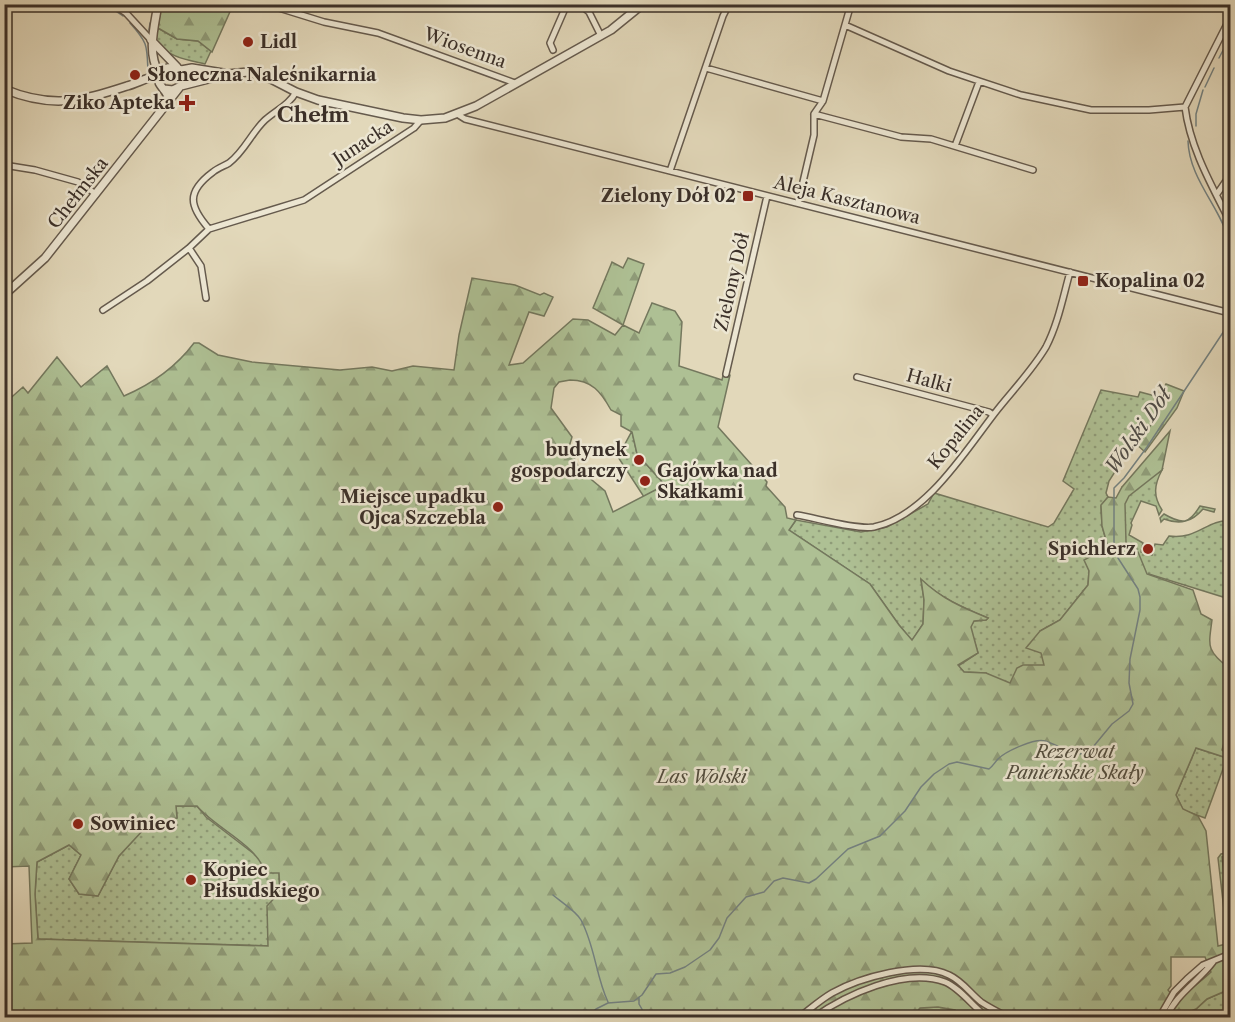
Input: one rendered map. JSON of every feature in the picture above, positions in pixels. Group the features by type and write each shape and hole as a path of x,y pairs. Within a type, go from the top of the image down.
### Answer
{"street":[{"path":"112,4 126,13 179,69 184,77 180,87"},
{"path":"158,4 151,40 153,58 160,81 168,94 168,104"},
{"name":"Wiosenna","path":"266,4 324,22 378,33 515,83"},
{"path":"554,50 550,43 567,4"},
{"path":"579,4 589,12 601,36"},
{"path":"589,12 596,4"},
{"path":"160,81 170,91 228,74 254,73 318,100 403,118 421,120 445,118 457,114 601,36 625,21 643,4"},
{"path":"670,171 729,4"},
{"path":"798,203 814,135 814,114 823,101 851,4"},
{"path":"1230,18 1185,106 1197,153 1230,222"},
{"path":"845,26 948,71 1021,94 1091,110 1149,110 1185,106"},
{"path":"160,81 166,68 192,68 228,74"},
{"path":"706,68 823,101"},
{"path":"4,90 31,98 70,102 134,84 160,81"},
{"path":"955,146 979,82"},
{"name":"Chełmska","path":"4,295 45,258 180,87"},
{"path":"209,230 197,215 194,206 193,198 198,185 213,171 230,162 266,119 288,103 296,92"},
{"name":"Aleja Kasztanowa","path":"457,114 465,119 1230,313"},
{"path":"814,114 901,137 932,139 1033,170"},
{"name":"Junacka","path":"102,310 147,280 209,230 304,200 414,128 421,120"},
{"path":"4,165 35,170 78,182 96,195"},
{"path":"1217,194 1230,175"},
{"name":"Zielony Dół","path":"726,374 767,196"},
{"path":"189,248 201,266 206,298"},
{"name":"Kopalina","path":"797,515 873,527 904,514 932,490 956,464 1046,346 1070,272"},
{"name":"Halki","path":"856,377 989,412 993,415"},
{"path":"1159,1017 1180,985 1203,965 1230,954"},
{"path":"1166,1017 1176,999 1200,978 1213,962"},
{"path":"798,1017 840,990 890,973 907,970 936,971 948,974 963,984 982,1002 1010,1017"},
{"path":"813,1017 845,998 907,978 946,983 988,1017"}],"green space":[{"path":"161,5 233,5 212,52 198,41 177,39 158,28"},
{"path":"158,28 177,39 198,41 211,51 205,64 178,57 161,47 155,42"},
{"path":"628,258 644,264 623,325 593,308 612,262 623,268"},
{"name":"Las Wolski","path":"472,278 515,285 540,295 544,293 553,297 544,316 529,312 509,365 523,363 573,319 588,320 615,335 623,325 639,333 652,303 675,311 682,322 679,366 722,380 724,371 730,375 718,427 767,482 766,486 785,507 787,518 796,520 789,530 870,584 912,640 923,624 924,600 921,579 952,602 988,618 974,621 971,627 978,653 958,665 964,672 986,673 1010,683 1017,668 1023,665 1044,665 1041,653 1026,648 1040,631 1060,620 1088,585 1089,571 1084,560 1108,547 1102,526 1101,505 1108,497 1116,498 1122,487 1170,431 1162,470 1129,496 1125,504 1126,542 1129,547 1138,552 1147,574 1193,590 1201,614 1212,620 1210,643 1213,653 1230,669 1230,721 1222,750 1228,755 1227,758 1196,748 1176,795 1183,809 1198,816 1206,831 1218,946 1230,943 1230,989 1207,999 1196,1009 1177,1017 960,1018 955,1010 938,1007 920,1008 911,1018 5,1017 4,944 32,943 29,866 5,867 5,403 23,387 28,393 57,357 81,387 107,366 124,396 163,374 194,343 199,343 218,355 252,362 340,370 372,367 392,371 413,366 454,370 459,335","holes":["570,380 584,382 595,388 611,410 621,415 621,426 632,432 637,454 665,485 613,512 605,491 580,470 569,447 572,437 551,408 554,388 559,382","176,806 197,806 246,846 261,863 265,873 279,873 280,892 267,906 268,946 38,939 35,894 37,862 69,845 81,855 69,879 79,894 98,896 119,856 146,827 177,818","1171,957 1205,957 1211,972 1177,1001 1168,990 1171,986"]},
{"path":"1166,384 1184,391 1177,408 1145,452 1136,444 1154,421 1159,397"},
{"path":"1101,390 1138,397 1140,392 1159,397 1154,421 1125,456 1109,481 1106,493 1108,497 1101,506 1102,526 1108,547 1103,549 1089,571 1088,585 1060,620 1040,631 1044,664 1110,550 1122,487 1151,477 1162,470 1156,490 1157,500 1162,510 1159,515 1156,506 1141,501 1131,523 1129,535 1143,543 1141,552 1152,555 1155,544 1163,545 1169,536 1188,535 1215,523 1230,521 1230,576 1223,597 1149,574 1165,788 986,673 964,672 958,666 978,653 970,627 974,621 988,618 944,597 921,580 924,600 923,624 912,641 870,584 789,530 796,520 861,532 887,527 928,504 934,493 1048,527 1054,523 1074,489 1063,481"},
{"path":"632,431 637,454 665,485 644,497 618,457"},
{"path":"1200,506 1215,509 1214,512 1203,509 1195,517 1185,521"},
{"path":"1164,514 1176,520 1185,521 1175,522 1164,519 1161,522 1160,518"},
{"path":"1196,748 1227,758 1205,818 1183,810 1176,795"},
{"path":"176,806 197,806 206,817 279,873 280,892 269,946 38,939 35,894 37,862 69,845 81,855 69,879 79,894 98,896 119,856 146,826 177,818"},
{"path":"1230,852 1230,856 1222,857 1229,920 1225,919 1218,858 1221,854"},
{"path":"1230,989 1230,1017 1177,1017 1196,1009 1207,999"},
{"path":"938,1007 955,1010 960,1017 911,1018 920,1008"}],"waterway":[{"path":"105,4 123,16"},
{"path":"130,23 145,45 148,72"},
{"path":"149,30 150,23"},
{"path":"1219,58 1230,37"},
{"path":"1205,87 1214,68"},
{"path":"1196,126 1196,114 1203,90"},
{"path":"1188,141 1199,181 1220,218 1230,243"},
{"name":"Wolski Dół","path":"585,1018 608,1003 634,1001 642,995 656,974 670,973 685,967 710,950 719,938 727,918 746,897 764,892 774,881 783,878 809,883 848,849 880,836 905,811 921,787 949,764 957,762 989,769 1007,752 1028,743 1040,741 1081,754 1093,747 1112,724 1129,711 1133,704 1129,683 1130,659 1140,610 1140,597 1138,589 1118,558 1114,543 1114,488 1147,447 1224,331 1226,324"},
{"path":"553,895 581,920 608,1002"},
{"path":"639,997 639,1004 647,1018"}],"place":[{"name":"Lidl","path":"248,42"},
{"name":"Słoneczna Naleśnikarnia","path":"135,75"},
{"name":"Ziko Apteka","path":"187,103"},
{"name":"Zielony Dół 02","path":"748,196"},
{"name":"Kopalina 02","path":"1083,281"},
{"name":"budynek gospodarczy","path":"639,460"},
{"name":"Gajówka nad Skałkami","path":"645,481"},
{"name":"Miejsce upadku Ojca Szczebla","path":"498,507"},
{"name":"Spichlerz","path":"1148,549"},
{"name":"Sowiniec","path":"78,824"},
{"name":"Kopiec Piłsudskiego","path":"191,880"}],"district":[{"name":"Chełm","path":"313,115"}],"park label":[{"name":"Rezerwat Panieńskie Skały","path":"1075,762"}]}
